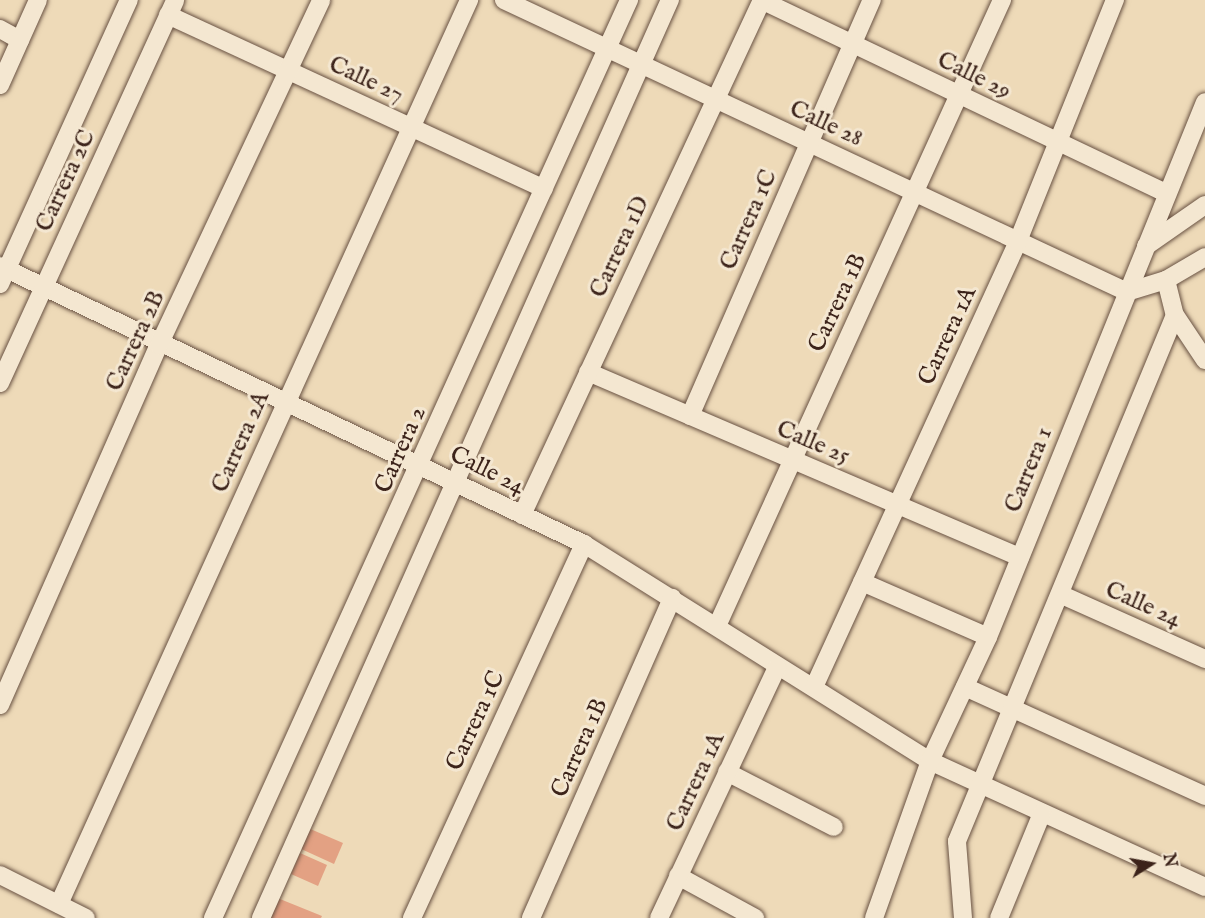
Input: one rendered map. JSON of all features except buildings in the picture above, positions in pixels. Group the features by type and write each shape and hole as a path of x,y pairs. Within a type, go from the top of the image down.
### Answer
{"street":[{"path":"0,85 38,0"},
{"name":"Carrera 2C","path":"2,273 129,0"},
{"name":"Carrera 2B","path":"0,705 159,345 321,0"},
{"name":"Carrera 2A","path":"58,904 469,0"},
{"name":"Calle 28","path":"504,0 1127,292"},
{"name":"Carrera 2","path":"213,918 420,466 629,0"},
{"path":"261,918 458,484 670,0"},
{"name":"Calle 29","path":"761,0 1167,194"},
{"name":"Carrera 1D","path":"522,515 761,0"},
{"name":"Carrera 1C","path":"690,416 872,0"},
{"name":"Carrera 1B","path":"717,626 1002,0"},
{"name":"Carrera 1A","path":"814,687 1018,241 1055,142 1115,0"},
{"name":"Carrera 2C","path":"0,383 172,8"},
{"name":"Calle 27","path":"172,8 289,71 544,189"},
{"path":"0,30 20,40"},
{"name":"Carrera 1","path":"874,918 930,762 988,637 1205,102"},
{"path":"1146,246 1205,205"},
{"path":"1127,292 1166,280 1205,257"},
{"name":"Calle 24","path":"2,273 44,287 159,345 286,400 585,544 930,762"},
{"path":"1166,280 1174,315 1205,360"},
{"path":"963,918 957,841 979,784 1062,595 1174,315"},
{"name":"Calle 25","path":"588,372 1020,557"},
{"name":"Carrera 1C","path":"412,918 585,544"},
{"path":"862,582 988,637"},
{"name":"Calle 24","path":"1062,595 1205,659"},
{"name":"Carrera 1B","path":"531,918 672,598"},
{"name":"Carrera 1A","path":"658,918 777,667"},
{"path":"965,687 1205,796"},
{"path":"930,762 1205,887"},
{"path":"727,772 834,827"},
{"path":"999,918 1042,813"},
{"path":"0,875 86,918"},
{"path":"678,876 755,918"}]}
